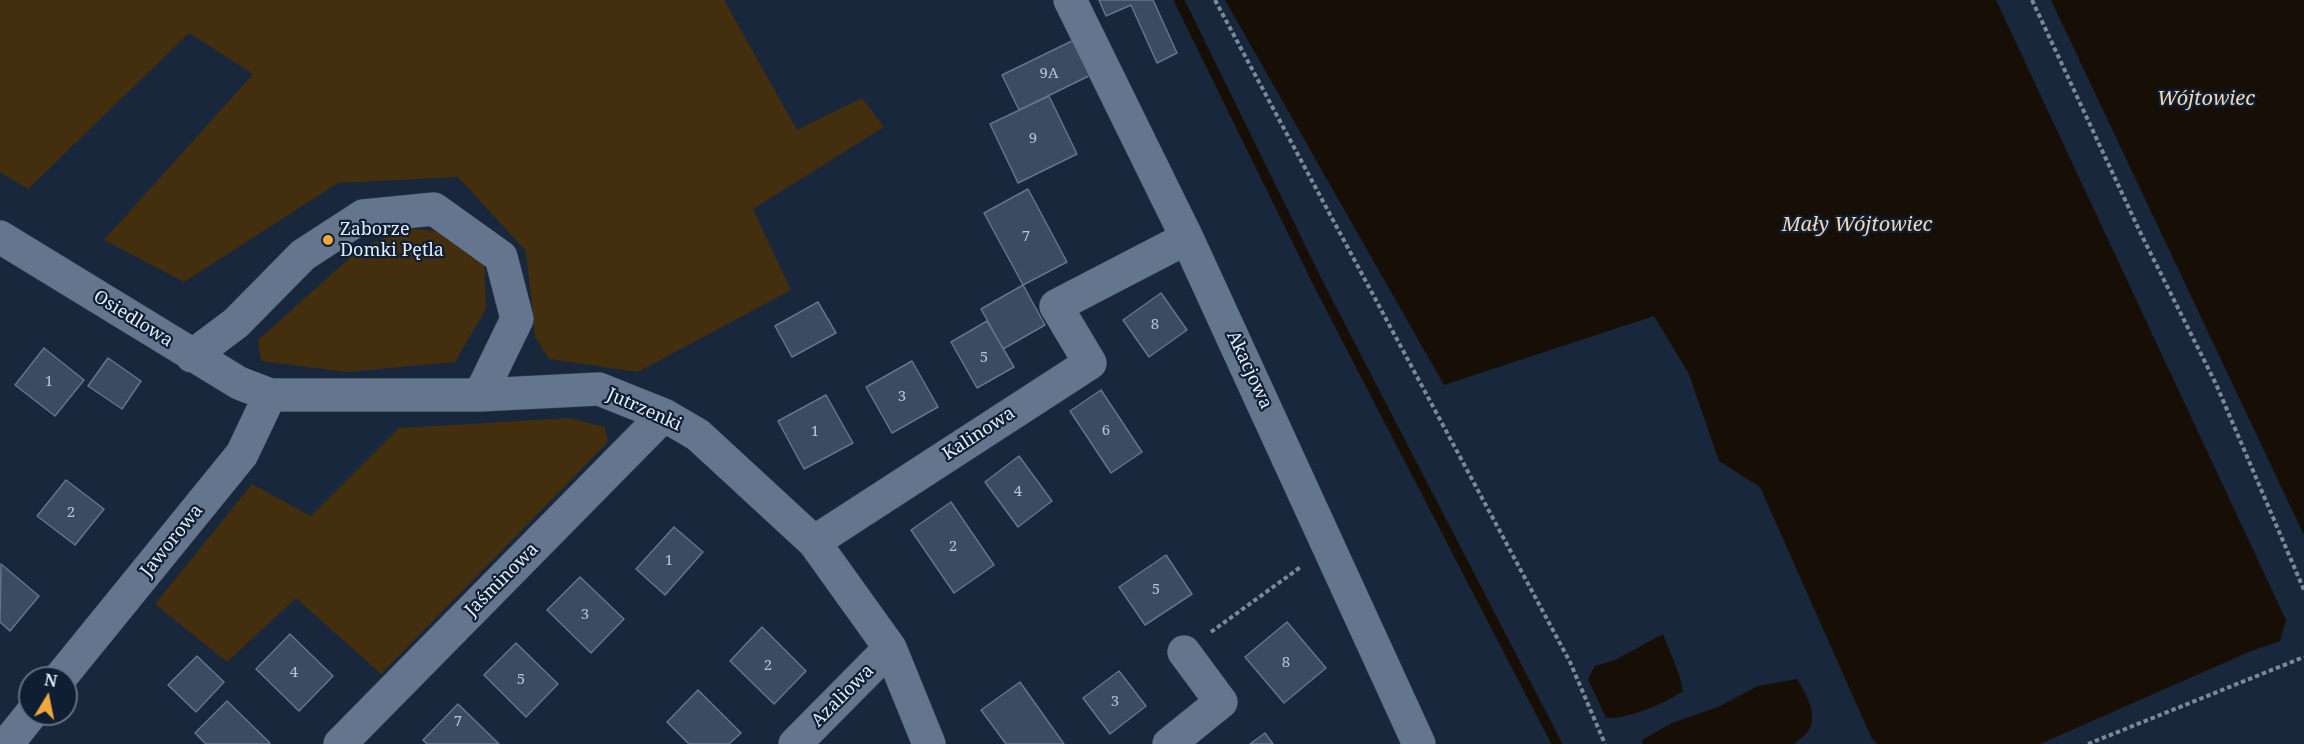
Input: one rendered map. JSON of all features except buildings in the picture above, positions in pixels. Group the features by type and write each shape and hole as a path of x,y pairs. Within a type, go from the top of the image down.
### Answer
{"street":[{"name":"Akacjowa","path":"1070,0 1187,238 1419,744"},
{"path":"192,356 236,323 303,255 363,216 434,209 501,257 517,319 480,395"},
{"name":"Osiedlowa","path":"0,237 239,384 270,395"},
{"name":"Kalinowa","path":"813,542 1090,363 1056,306 1187,238"},
{"name":"Jutrzenki","path":"270,395 480,395 599,389 664,416 698,435 813,542 890,648 928,744"},
{"name":"Jaworowa","path":"70,666 242,454 270,395"},
{"name":"Jaśminowa","path":"340,744 664,416"},
{"name":"Azaliowa","path":"795,744 890,648"},
{"path":"1169,744 1221,702 1184,652"},
{"path":"7,744 21,726"}],"path":[{"path":"1215,0 1570,662 1605,744"},
{"path":"2032,0 2141,234 2216,384 2304,590"},
{"path":"1184,652 1330,546"},
{"path":"2088,744 2304,657"}],"shaded area":[{"path":"0,0 724,0 797,130 862,98 884,127 753,209 791,290 638,372 549,359 535,337 526,251 458,177 338,183 184,282 104,240 253,74 189,33 28,189 0,172"},
{"path":"411,228 456,234 484,256 486,309 455,362 346,372 261,361 258,340 362,247"},
{"path":"569,418 605,427 608,442 381,674 296,598 227,662 155,604 252,484 311,516 399,428"}],"water":[{"name":"Mały Wójtowiec","path":"1225,0 1996,0 2286,620 2280,641 2251,651 2040,744 1877,744 1871,737 1760,487 1719,461 1689,374 1654,316 1444,385"},
{"name":"Wójtowiec","path":"2051,0 2304,0 2304,535"},
{"path":"1663,634 1683,691 1646,710 1606,718 1588,679 1595,666 1615,660"},
{"path":"1797,679 1810,704 1812,717 1809,730 1794,744 1643,744 1642,740 1672,723 1718,707 1758,686"}],"waterway":[{"path":"1179,0 1320,287 1557,744"}],"place":[{"name":"Zaborze Domki Pętla","path":"328,240"}]}
